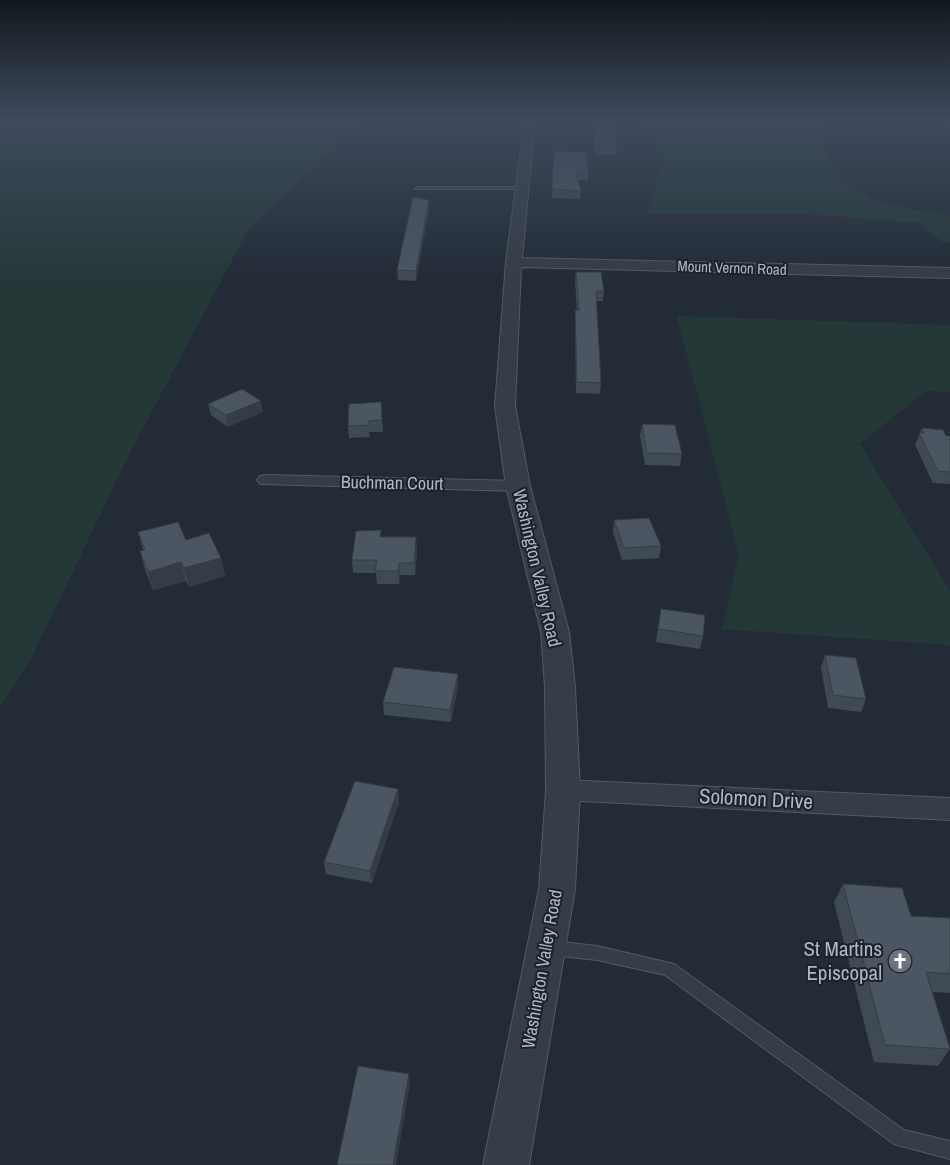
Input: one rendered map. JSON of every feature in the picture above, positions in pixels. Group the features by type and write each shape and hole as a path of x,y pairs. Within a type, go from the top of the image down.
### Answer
{"street":[{"name":"Washington Valley Road","path":"506,1165 557,889 563,790 560,687 555,632 518,486 506,406 505,379 523,173"},
{"name":"Mount Vernon Road","path":"514,262 950,273"},
{"name":"Buchman Court","path":"266,480 518,486"},
{"name":"Solomon Drive","path":"563,790 950,809"}],"lane":[{"path":"417,188 521,188"},
{"path":"546,947 597,953 669,969 900,1138 950,1150"}],"shaded area":[{"path":"0,173 309,173 249,228 129,455 30,661 0,707"},
{"path":"659,173 834,173 878,202 950,216 950,242 942,242 919,223 802,214 648,214"},
{"path":"677,316 950,325 950,392 926,391 860,444 950,591 950,645 722,629 739,556"}],"building":[{"path":"553,173 576,173 581,191 552,189"},
{"path":"413,197 429,200 416,271 397,270"},
{"path":"576,272 601,272 604,291 596,291 601,383 577,382 575,310 579,310"},
{"path":"242,389 261,401 226,415 208,404"},
{"path":"381,402 382,420 368,421 369,425 348,426 349,404"},
{"path":"642,424 675,425 682,454 647,453"},
{"path":"922,428 943,430 946,436 950,436 950,472 938,471 919,433 924,433"},
{"path":"649,518 661,546 624,548 614,520"},
{"path":"178,522 186,540 209,533 221,558 184,568 181,562 148,572 140,551 145,550 138,532"},
{"path":"381,530 380,537 416,537 414,563 399,563 398,571 375,571 377,560 352,560 356,531"},
{"path":"661,609 705,615 703,636 658,629"},
{"path":"825,655 856,658 866,699 833,695"},
{"path":"394,667 458,674 450,710 383,702"},
{"path":"355,781 398,789 370,871 324,862"},
{"name":"St Martins Episcopal","path":"843,884 902,888 911,916 950,918 950,974 926,972 950,1049 885,1045"},
{"path":"358,1066 409,1074 393,1165 337,1165"}],"place":[{"name":"St Martins Episcopal","path":"900,961"}]}
